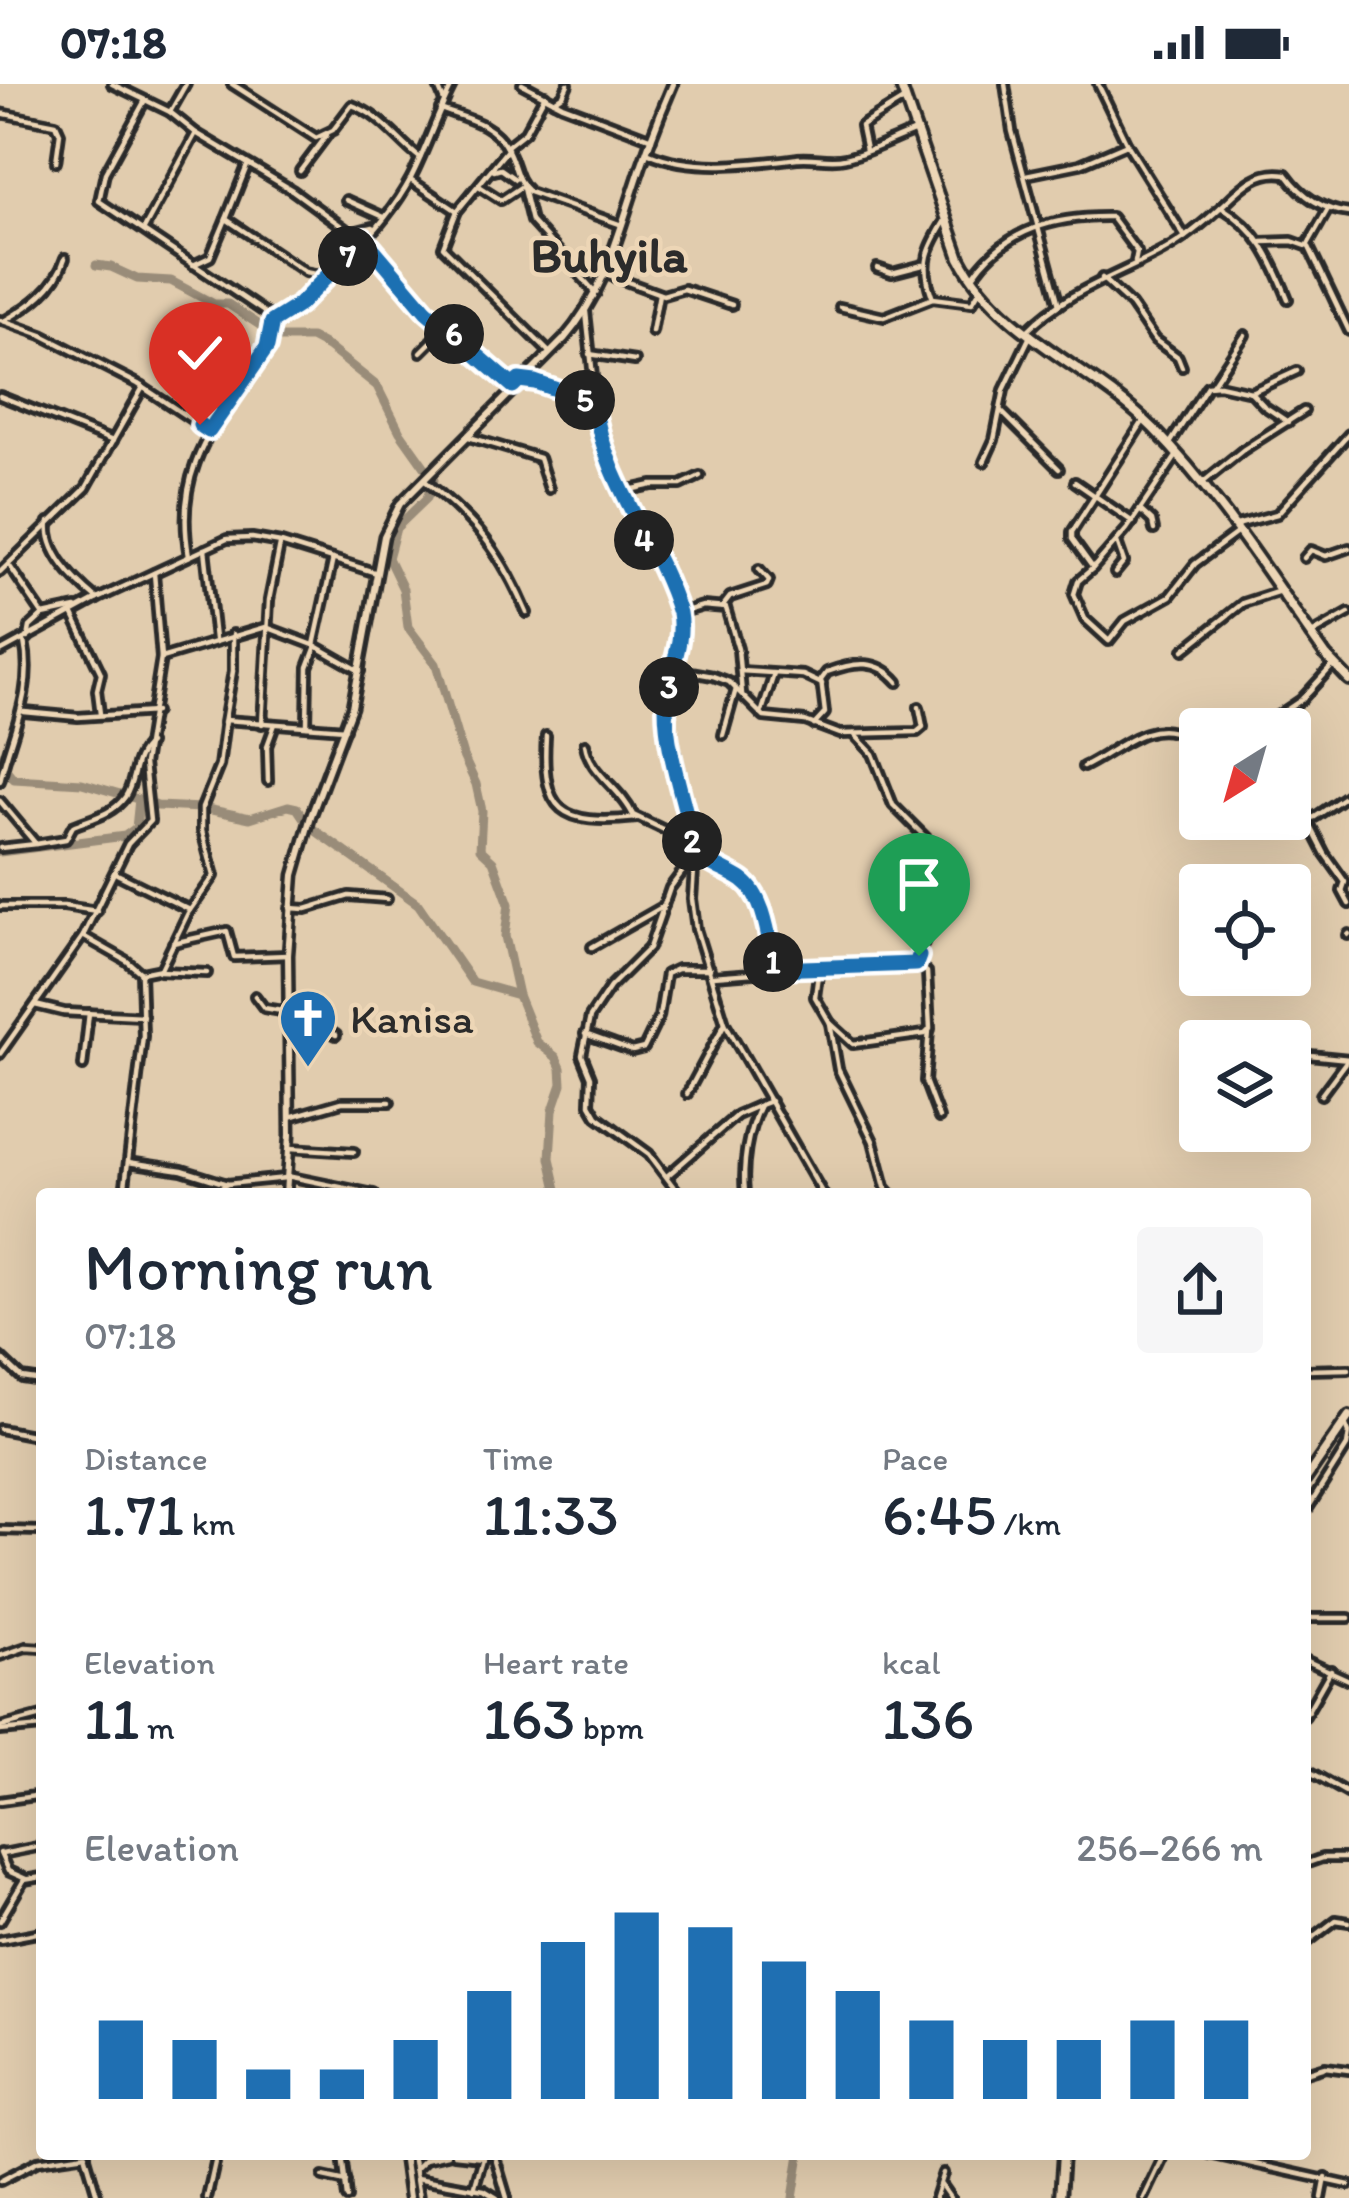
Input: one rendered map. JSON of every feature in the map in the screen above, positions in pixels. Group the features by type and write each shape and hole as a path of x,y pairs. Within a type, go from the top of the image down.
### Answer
{"main road":[{"path":"901,84 971,279 1029,333 1144,420 1177,454 1310,635 1349,680"},
{"path":"1311,1469 1347,1420"},
{"path":"1060,2198 1063,2160"}],"street":[{"path":"112,84 170,112 196,134 292,190 363,239 445,328 516,383 535,382 594,403"},
{"path":"135,84 136,95"},
{"path":"170,112 186,84"},
{"path":"232,84 307,134 327,135"},
{"path":"437,84 444,101"},
{"path":"189,556 184,506 193,464 209,431 272,339 268,329 299,305 384,217 410,180 453,84"},
{"path":"521,84 652,139"},
{"path":"554,101 568,84"},
{"path":"286,1188 288,955 297,861 345,729 384,536 393,512 549,352 596,293 673,84"},
{"path":"1005,84 1009,117 1059,305"},
{"path":"1098,84 1127,143 1185,237"},
{"path":"544,95 525,132 457,211 442,247 549,352"},
{"path":"866,150 861,126 905,99"},
{"path":"144,102 97,196 276,320"},
{"path":"300,171 354,105 385,123 420,158"},
{"path":"440,110 484,125 507,148 531,221 596,293"},
{"path":"0,112 56,124 56,162"},
{"path":"647,152 688,164 773,163 803,156 830,161 916,131"},
{"path":"144,229 196,134"},
{"path":"1026,176 1080,164 1127,143"},
{"path":"194,265 210,256 248,165"},
{"path":"491,172 501,169 537,196 622,225"},
{"path":"984,462 1007,382 1029,333 1059,305 1185,237 1250,181 1279,172 1328,209 1349,213"},
{"path":"410,180 457,211"},
{"path":"479,186 504,200 522,185"},
{"path":"346,200 384,217"},
{"path":"1222,207 1246,223 1262,242 1288,299"},
{"path":"1307,246 1328,209"},
{"path":"971,279 993,249 1039,226 1067,219 1111,217 1137,252 1136,262"},
{"path":"226,219 305,272 326,276"},
{"path":"933,298 923,265 946,219"},
{"path":"350,233 375,226"},
{"path":"1262,242 1292,241 1307,246 1349,331"},
{"path":"2,321 47,290 58,278 65,258"},
{"path":"877,268 892,273 923,265"},
{"path":"606,274 659,294 669,296 684,289 732,305"},
{"path":"1102,278 1131,305 1155,340 1178,357 1182,367"},
{"path":"840,307 884,317 933,298 968,304 980,290"},
{"path":"652,332 659,294"},
{"path":"585,310 600,442 679,613 681,631 667,692 667,725 694,852 693,916 725,1023 820,1188"},
{"path":"2,321 42,335 143,387 209,431"},
{"path":"421,352 445,328"},
{"path":"1169,446 1245,335"},
{"path":"589,354 635,361"},
{"path":"1212,385 1251,392 1297,371"},
{"path":"0,572 86,488 143,387"},
{"path":"1251,392 1288,422"},
{"path":"0,396 113,441"},
{"path":"1001,411 1058,470"},
{"path":"1202,484 1243,450 1304,411"},
{"path":"1093,568 1071,536 1144,420"},
{"path":"1177,454 1117,542 1076,584 1076,602 1092,627 1109,641 1119,626 1170,596 1196,564 1235,529 1277,514 1349,434"},
{"path":"469,437 539,458 549,489"},
{"path":"620,492 681,485 700,476"},
{"path":"425,481 491,544 508,568 527,613"},
{"path":"1075,482 1132,522"},
{"path":"1140,510 1154,530"},
{"path":"49,522 51,548 80,585 97,598"},
{"path":"0,652 97,598 240,538 281,543 377,573"},
{"path":"1115,573 1124,562 1117,542"},
{"path":"262,724 266,627 281,543"},
{"path":"1304,558 1311,550 1326,556 1349,548"},
{"path":"205,549 215,639"},
{"path":"307,726 308,667 333,559"},
{"path":"9,565 43,615"},
{"path":"679,613 723,606 730,597 769,584 759,569"},
{"path":"0,1054 83,936 128,844 150,821 144,778 161,658 154,573"},
{"path":"1184,650 1244,603 1280,591"},
{"path":"723,606 734,631 740,671 739,692 723,735"},
{"path":"0,781 22,711 30,627 43,615 81,608"},
{"path":"72,613 99,668 100,715"},
{"path":"1310,635 1349,613"},
{"path":"161,658 266,627 315,645 360,671"},
{"path":"159,971 215,869 202,830 204,800 225,720 233,634"},
{"path":"814,725 825,712 823,677 832,670 873,663 898,682"},
{"path":"1289,708 1333,665"},
{"path":"674,669 713,676 739,692 761,715 840,734 895,736 922,731 919,707"},
{"path":"740,671 808,676 822,684"},
{"path":"761,715 774,674"},
{"path":"22,711 72,717 155,712"},
{"path":"225,720 345,729"},
{"path":"268,782 267,746 274,724"},
{"path":"1083,767 1152,728 1179,735"},
{"path":"854,734 873,754 893,805 928,841"},
{"path":"546,736 545,783 556,805 584,817 637,818 692,838"},
{"path":"585,743 587,757 621,792 637,818"},
{"path":"0,848 66,839 73,826 111,810 126,796 138,754 149,744"},
{"path":"1311,817 1349,794"},
{"path":"0,801 36,844"},
{"path":"1311,827 1345,882 1342,891 1349,904"},
{"path":"916,964 942,893 946,848"},
{"path":"676,1188 649,1154 622,1138 593,1110 591,1078 582,1055 598,1003 649,948 670,888 694,852"},
{"path":"694,852 753,891 775,969"},
{"path":"117,874 190,910"},
{"path":"290,908 306,909 349,896 387,898"},
{"path":"0,906 97,910"},
{"path":"592,947 664,906"},
{"path":"173,944 226,931 234,958 288,955"},
{"path":"83,936 141,974 142,1016 125,1188"},
{"path":"585,1034 632,1051 644,1048 659,1017 666,974 677,968 711,972 916,964 928,976 925,1077 939,1118"},
{"path":"819,967 815,997 830,1022 853,1044 929,1030"},
{"path":"141,974 207,973"},
{"path":"255,996 264,1008 288,1011 336,1035"},
{"path":"35,1005 142,1016"},
{"path":"83,1066 89,1012"},
{"path":"830,1022 838,1069 873,1141 886,1188"},
{"path":"687,1094 725,1023"},
{"path":"1311,1056 1348,1060 1321,1096"},
{"path":"667,1176 737,1114 771,1101"},
{"path":"290,1117 342,1102 390,1102"},
{"path":"746,1188 745,1160 760,1106"},
{"path":"290,1148 354,1152"},
{"path":"128,1162 182,1170 227,1184 287,1177 343,1188"},
{"path":"221,1188 227,1184"},
{"path":"0,1357 22,1378 36,1380"},
{"path":"1311,1370 1349,1369"},
{"path":"1311,1503 1347,1446 1347,1420"},
{"path":"0,1429 36,1436"},
{"path":"0,1530 36,1531"},
{"path":"1311,1618 1349,1618"},
{"path":"0,1656 36,1648"},
{"path":"1311,1662 1349,1680"},
{"path":"1311,1705 1331,1670"},
{"path":"0,1729 36,1718"},
{"path":"0,1729 36,1727"},
{"path":"1311,1772 1349,1794"},
{"path":"0,1801 36,1796"},
{"path":"36,1847 1,1854 8,1871 36,1878"},
{"path":"1311,1862 1349,1858"},
{"path":"0,1921 26,1879"},
{"path":"1311,1939 1336,1920 1349,1922"},
{"path":"0,1940 36,1933"},
{"path":"1311,2071 1325,2067 1349,2070"},
{"path":"0,2180 46,2160"},
{"path":"87,2160 98,2198"},
{"path":"207,2198 216,2160"},
{"path":"343,2160 347,2198"},
{"path":"407,2160 409,2198"},
{"path":"410,2160 419,2198"},
{"path":"415,2173 424,2160"},
{"path":"474,2189 482,2160"},
{"path":"496,2160 508,2198"},
{"path":"1144,2198 1162,2160"},
{"path":"1239,2160 1349,2185"},
{"path":"415,2173 496,2198"},
{"path":"935,2198 943,2173"},
{"path":"322,2176 346,2182"},
{"path":"1322,2198 1326,2177"},
{"path":"941,2186 950,2198"}],"waterway":[{"path":"96,265 137,279 171,281 214,304 228,304 279,338 311,338 328,347 377,386 400,432 434,480 427,498 396,528 388,558 403,589 408,627 436,664 476,784 482,811 480,849 493,861 509,904 505,936 518,995 537,1042 556,1057 561,1068 550,1158 557,1188"},
{"path":"0,762 14,779 82,783 134,798"},
{"path":"0,852 125,836 136,828 139,799 157,806 202,808 250,818 288,806 297,808 309,826 418,904 472,982 518,995"},
{"path":"793,2198 799,2160"}],"place":[{"name":"Kanisa","path":"308,1069"}],"district":[{"name":"Buhyila","path":"609,255"}],"route":[{"path":"200,425 209,431 272,339 268,329 272,322 299,305 364,238 439,324 513,386 519,380 535,382 594,403 600,442 613,476 679,613 681,631 667,692 667,725 694,849 753,891 775,969 916,964 919,956"}]}
